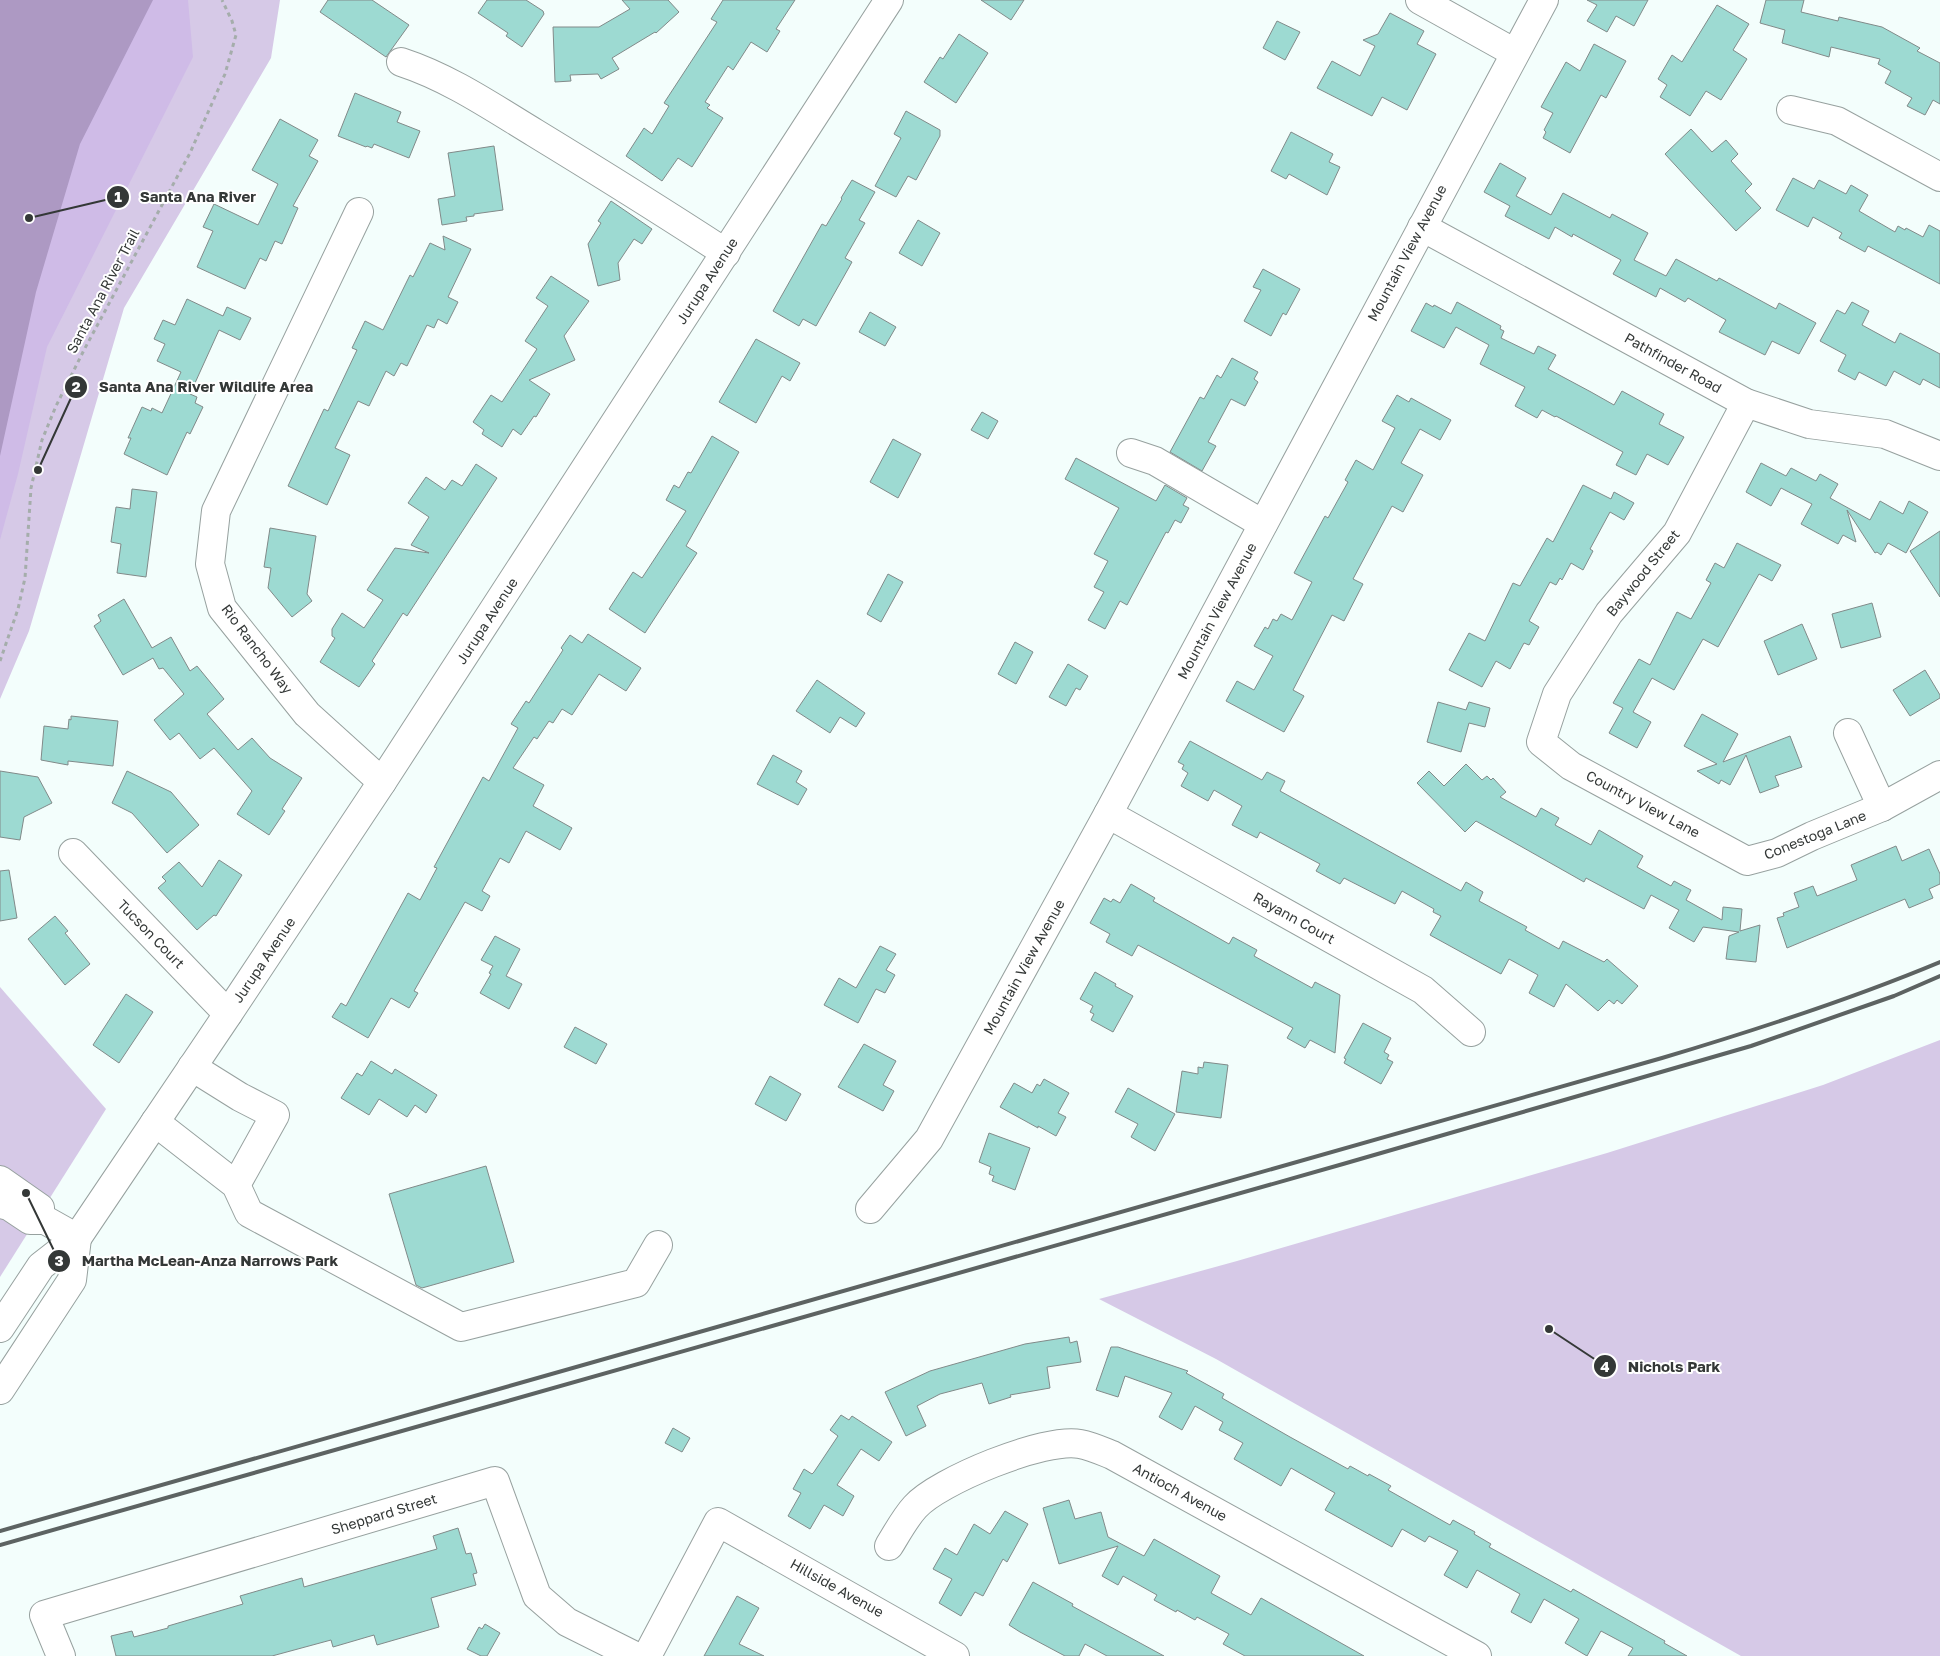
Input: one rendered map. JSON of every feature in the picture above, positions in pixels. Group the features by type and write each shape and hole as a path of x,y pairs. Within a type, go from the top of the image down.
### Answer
{"street":[{"name":"Jurupa Avenue","path":"0,1328 40,1266 77,1238 228,1014 382,782 889,0"},
{"path":"1420,0 1516,53"},
{"name":"Mountain View Avenue","path":"870,1209 930,1139 1108,814 1544,0"},
{"path":"401,62 428,70 467,92 726,253"},
{"path":"1790,110 1837,121 1940,177"},
{"name":"Rio Rancho Way","path":"359,212 216,511 210,564 222,608 307,714 382,782"},
{"name":"Pathfinder Road","path":"1422,227 1746,403 1809,424 1885,434 1940,456"},
{"name":"Baywood Street","path":"1542,742 1557,694 1609,613 1677,533 1746,403"},
{"path":"1131,453 1155,462 1263,524"},
{"name":"Conestoga Lane","path":"1848,733 1882,807"},
{"name":"Country View Lane","path":"1542,742 1571,766 1747,861"},
{"name":"Conestoga Lane","path":"1747,861 1777,853 1812,836 1882,807 1940,775"},
{"name":"Rayann Court","path":"1108,814 1423,990 1472,1032"},
{"name":"Tucson Court","path":"73,853 228,1014"},
{"path":"192,1067 240,1097 275,1115 236,1186"},
{"path":"155,1122 236,1186 249,1213 461,1328 636,1283 658,1245"},
{"path":"0,1180 39,1207 46,1220"},
{"path":"0,1204 9,1206 30,1220 46,1220 77,1238"},
{"name":"Jurupa Avenue","path":"0,1390 72,1280 77,1238"},
{"name":"Antioch Avenue","path":"889,1546 915,1507 936,1489 977,1469 1045,1446 1078,1443 1112,1455 1477,1656"},
{"name":"Sheppard Street","path":"61,1656 44,1615 495,1481 537,1596 567,1622 635,1656"},
{"name":"Hillside Avenue","path":"647,1656 718,1522 955,1656"}],"path":[{"name":"Santa Ana River Trail","path":"0,661 18,608 25,578 30,488 42,440 56,406 84,350 190,153 225,74 236,36 222,0"}],"shaded area":[{"path":"0,0 280,0 271,58 124,308 29,631 0,699"},
{"path":"0,0 188,0 193,57 47,347 18,474 0,540"},
{"path":"0,0 153,0 80,144 36,292 0,456"},
{"path":"0,987 106,1109 0,1277"},
{"path":"1940,1040 1940,1656 1741,1656 1216,1359 1099,1299 1237,1261 1607,1153 1823,1085"}],"building":[{"path":"328,0 372,0 409,25 386,57 320,12"},
{"path":"487,0 526,0 543,11 544,14 522,47 506,36 508,33 478,13"},
{"path":"622,0 668,0 679,12 656,33 612,58 619,69 601,79 598,74 570,75 571,81 555,82 553,27 599,27 630,9"},
{"path":"723,0 795,0 776,29 780,31 767,52 751,42 733,70 728,66 705,102 710,105 707,108 723,118 692,167 678,158 662,181 626,156 644,128 652,134 669,106 664,103 717,22 711,19"},
{"path":"981,0 1024,0 1011,20"},
{"path":"1587,0 1648,0 1634,26 1616,16 1607,32 1587,21 1597,5"},
{"path":"1766,0 1804,0 1801,12 1838,21 1839,17 1882,27 1920,48 1917,51 1940,63 1940,104 1933,100 1925,115 1907,106 1912,98 1885,83 1891,71 1878,64 1880,59 1831,47 1829,57 1782,43 1785,30 1760,23"},
{"path":"1717,5 1749,24 1733,50 1747,59 1721,100 1706,91 1690,116 1660,97 1667,85 1658,79 1672,55 1682,62"},
{"path":"1390,13 1424,31 1417,44 1436,54 1407,110 1382,97 1372,116 1317,88 1332,61 1360,76 1375,46 1363,40 1378,34"},
{"path":"1277,21 1300,32 1285,60 1263,48"},
{"path":"959,34 988,53 956,103 924,82 940,57 943,59"},
{"path":"1594,44 1626,61 1606,98 1601,95 1570,153 1543,138 1546,132 1544,130 1553,113 1541,107 1566,62 1580,71"},
{"path":"355,93 401,112 397,122 420,131 409,158 374,144 372,148 366,147 338,136"},
{"path":"906,111 940,130 940,136 916,180 908,176 896,197 875,186 901,138 894,134"},
{"path":"280,119 318,140 309,156 318,161 293,206 298,208 282,244 275,241 266,261 260,258 245,289 197,267 213,231 203,227 214,204 258,225 278,184 252,170"},
{"path":"1691,129 1712,152 1726,140 1738,154 1731,161 1752,184 1745,191 1761,208 1736,231 1665,154"},
{"path":"1291,132 1333,154 1329,162 1340,167 1327,195 1289,174 1286,179 1271,171"},
{"path":"494,146 503,210 474,214 474,216 466,217 467,221 442,225 438,199 455,196 448,153"},
{"path":"1500,163 1526,178 1516,196 1551,215 1563,193 1610,218 1612,214 1648,233 1634,260 1666,276 1676,259 1717,281 1719,278 1776,309 1779,303 1816,323 1799,354 1772,341 1765,355 1719,332 1726,320 1688,298 1685,302 1660,288 1656,297 1613,274 1621,260 1573,234 1572,237 1555,227 1549,239 1505,216 1510,206 1484,192"},
{"path":"1793,178 1814,189 1819,180 1846,194 1851,185 1868,195 1859,211 1895,232 1898,226 1923,237 1929,225 1940,231 1940,284 1868,246 1865,252 1839,238 1842,233 1813,217 1808,227 1776,210"},
{"path":"852,180 875,192 859,220 865,223 845,258 852,262 816,326 803,319 799,326 773,311 822,224 826,226"},
{"path":"611,201 652,229 642,244 634,239 618,263 620,280 598,286 588,244 601,223 598,221"},
{"path":"918,220 940,233 922,266 899,253"},
{"path":"443,236 471,249 448,297 458,302 447,324 438,319 434,328 427,325 407,366 401,363 394,376 386,371 369,406 358,401 335,448 350,455 327,505 288,486 324,409 328,411 357,350 352,348 365,321 383,330 410,275 413,277 430,243 445,250"},
{"path":"1263,269 1300,289 1286,315 1283,313 1271,336 1244,321 1261,290 1253,287"},
{"path":"551,276 589,301 564,336 575,360 529,380 550,394 536,417 534,416 521,435 513,429 502,447 482,434 484,430 473,422 491,395 502,402 537,349 525,341 548,306 536,298"},
{"path":"187,299 223,316 227,307 251,318 240,340 219,330 190,394 197,397 195,403 203,407 190,434 187,432 167,475 124,454 131,438 128,438 142,407 151,411 152,408 162,413 181,372 157,361 165,344 154,339 163,320 175,325"},
{"path":"1457,302 1501,326 1500,329 1504,331 1501,338 1534,354 1538,346 1556,355 1548,369 1614,405 1622,391 1664,414 1659,424 1684,437 1668,465 1647,454 1636,475 1616,465 1623,452 1542,410 1537,418 1515,406 1525,387 1480,364 1489,345 1456,327 1444,348 1411,331 1426,303 1451,314"},
{"path":"1852,302 1869,311 1862,325 1895,343 1900,333 1940,354 1940,388 1923,379 1920,385 1894,371 1886,386 1859,372 1855,380 1838,371 1846,355 1820,341 1837,310 1845,314"},
{"path":"870,312 896,327 885,346 859,332"},
{"path":"756,339 800,363 790,381 782,376 756,423 719,402"},
{"path":"1232,358 1258,372 1254,379 1258,382 1245,406 1231,399 1208,442 1216,446 1202,471 1170,452 1200,397 1204,399 1217,375 1221,378"},
{"path":"1397,395 1409,402 1411,398 1451,420 1440,440 1420,429 1401,463 1423,475 1403,512 1392,506 1353,579 1363,584 1344,621 1332,615 1293,690 1304,696 1284,732 1226,701 1237,681 1254,690 1273,656 1254,646 1265,627 1268,629 1273,619 1277,621 1281,614 1292,620 1312,582 1294,573 1325,516 1328,518 1348,482 1345,480 1356,460 1373,470 1395,428 1382,421"},
{"path":"982,412 998,421 988,439 971,430"},
{"path":"712,436 739,452 686,546 697,553 645,633 609,609 633,572 642,578 686,511 666,500 674,485 679,488 688,472 691,473"},
{"path":"893,439 921,454 898,498 870,482"},
{"path":"1076,458 1156,501 1165,485 1187,498 1183,505 1189,508 1181,523 1175,520 1168,533 1166,532 1127,605 1120,601 1105,629 1088,620 1104,592 1094,587 1108,561 1094,554 1119,508 1065,479"},
{"path":"1761,463 1786,476 1791,468 1816,481 1820,474 1838,484 1830,498 1870,520 1880,501 1903,514 1909,501 1928,512 1906,553 1888,543 1881,555 1877,552 1875,553 1847,510 1856,542 1843,535 1838,544 1801,524 1812,504 1781,488 1771,506 1746,492"},
{"path":"476,464 497,478 407,616 403,613 372,661 375,664 359,687 320,662 335,638 332,636 332,629 342,613 364,628 383,600 367,590 395,548 429,553 411,545 429,517 408,503 426,477 445,490 452,480 462,486"},
{"path":"1583,485 1611,499 1614,492 1634,503 1624,520 1610,512 1590,549 1593,551 1583,570 1571,563 1562,580 1560,578 1556,585 1550,582 1529,621 1539,627 1529,645 1524,643 1510,669 1496,661 1482,687 1449,670 1469,633 1485,641 1513,583 1520,586 1547,538 1553,542"},
{"path":"132,489 157,492 146,577 117,573 121,544 111,542 116,507 130,509"},
{"path":"270,528 316,536 307,594 312,601 292,617 268,588 271,568 264,567"},
{"path":"1940,531 1940,597 1910,551"},
{"path":"1737,543 1781,565 1772,581 1759,574 1718,647 1703,639 1674,690 1652,678 1633,712 1651,722 1637,748 1609,733 1623,708 1613,703 1639,659 1650,665 1677,612 1691,619 1711,583 1706,580 1715,563 1724,568"},
{"path":"888,574 903,582 881,622 867,614"},
{"path":"124,599 152,648 171,637 190,671 197,666 224,699 207,714 238,750 252,738 270,758 302,778 282,809 285,811 269,835 237,814 252,791 214,748 200,759 179,733 170,740 154,720 184,694 163,668 159,669 153,658 123,675 94,626 101,621 98,615"},
{"path":"1872,603 1881,637 1841,648 1832,614"},
{"path":"1802,624 1817,659 1778,675 1764,641"},
{"path":"588,634 641,668 626,691 599,674 572,715 562,709 553,723 549,721 537,739 534,737 513,768 544,785 533,806 572,828 560,850 526,831 509,863 500,858 482,891 490,896 482,911 465,902 414,991 418,993 409,1008 391,998 368,1038 332,1017 341,1003 346,1006 408,893 420,900 437,868 434,867 483,777 489,781 518,728 511,724 526,701 529,703 563,650 561,648 570,635 582,643"},
{"path":"1015,642 1033,652 1016,684 998,674"},
{"path":"1068,664 1088,676 1080,690 1076,688 1066,706 1049,697"},
{"path":"1925,670 1940,698 1910,716 1893,690"},
{"path":"817,680 865,713 856,727 840,717 830,733 796,711"},
{"path":"1438,702 1466,710 1469,702 1490,708 1485,727 1469,723 1461,752 1427,742"},
{"path":"1702,714 1738,734 1723,762 1790,736 1802,767 1775,776 1779,786 1760,793 1746,755 1730,785 1721,780 1719,784 1697,771 1717,764 1684,746"},
{"path":"71,716 118,721 113,766 68,761 68,765 41,760 44,726 68,729"},
{"path":"1190,741 1262,780 1267,772 1285,781 1280,791 1461,891 1466,882 1483,892 1479,901 1527,927 1525,930 1559,949 1563,941 1604,962 1607,959 1638,986 1622,1004 1617,1000 1614,1004 1609,1000 1598,1011 1566,984 1554,1007 1529,993 1538,975 1509,959 1501,974 1430,935 1441,916 1433,912 1434,909 1402,891 1395,904 1344,878 1340,884 1316,871 1320,864 1260,832 1257,838 1232,825 1242,806 1214,790 1208,801 1181,786 1188,773 1182,769 1184,765 1178,762"},
{"path":"773,755 802,771 796,782 807,789 798,805 757,784"},
{"path":"1466,764 1482,780 1487,776 1491,780 1493,778 1506,792 1500,797 1536,817 1541,808 1559,818 1555,825 1591,845 1599,830 1643,856 1637,867 1671,886 1674,881 1691,890 1686,900 1722,920 1723,907 1742,909 1740,931 1760,925 1756,962 1726,959 1729,936 1739,932 1703,927 1694,942 1669,928 1679,910 1651,895 1644,909 1586,878 1584,882 1476,821 1465,832 1417,783 1429,771 1444,786"},
{"path":"0,771 38,777 52,803 24,817 20,840 0,837"},
{"path":"127,771 171,792 199,825 167,853 132,813 112,803"},
{"path":"1896,846 1902,861 1929,849 1940,874 1940,884 1929,889 1933,898 1909,908 1905,899 1787,948 1777,918 1784,916 1783,913 1799,907 1794,893 1813,886 1817,896 1857,880 1851,865"},
{"path":"219,860 242,875 216,916 214,915 197,930 158,888 166,881 162,877 179,862 202,887"},
{"path":"9,870 17,918 0,921 0,871"},
{"path":"1131,884 1155,898 1153,901 1229,944 1233,937 1257,950 1254,956 1312,988 1315,982 1340,995 1335,1053 1310,1040 1305,1048 1287,1038 1293,1028 1138,945 1132,956 1106,942 1110,934 1090,923 1104,898 1111,902 1113,899 1120,903"},
{"path":"55,916 68,931 65,933 90,964 65,985 28,939"},
{"path":"495,936 520,949 506,976 522,984 509,1009 480,993 491,974 489,973 493,966 481,960"},
{"path":"880,946 896,954 886,970 895,975 885,993 876,989 858,1023 824,1005 839,978 856,988"},
{"path":"1095,972 1133,996 1113,1032 1091,1020 1094,1014 1090,1012 1093,1006 1080,999"},
{"path":"126,994 153,1012 119,1063 93,1045"},
{"path":"1363,1023 1391,1038 1384,1052 1389,1055 1387,1059 1393,1062 1381,1084 1344,1063 1346,1059 1344,1058"},
{"path":"575,1027 607,1044 596,1064 564,1047"},
{"path":"864,1044 896,1061 883,1085 894,1091 883,1111 838,1087"},
{"path":"371,1061 392,1074 395,1069 437,1095 426,1113 415,1105 407,1117 379,1099 369,1115 341,1098 357,1073 362,1076"},
{"path":"1204,1062 1228,1065 1221,1118 1176,1112 1182,1071 1198,1074 1198,1067 1203,1068"},
{"path":"770,1076 801,1094 786,1121 755,1104"},
{"path":"1044,1079 1069,1093 1058,1113 1066,1117 1056,1136 1000,1107 1014,1083 1032,1093 1037,1084 1040,1086"},
{"path":"1128,1088 1175,1114 1155,1151 1131,1137 1138,1124 1115,1112"},
{"path":"989,1133 1030,1148 1015,1190 992,1181 994,1176 989,1174 991,1167 979,1162"},
{"path":"486,1166 514,1262 422,1288 416,1285 389,1194"},
{"path":"1069,1337 1070,1343 1077,1341 1081,1362 1047,1367 1050,1388 1010,1395 1011,1397 989,1404 982,1383 940,1394 917,1406 926,1426 906,1436 885,1392 930,1371 1025,1344"},
{"path":"1111,1347 1118,1347 1188,1371 1186,1373 1224,1394 1222,1398 1290,1437 1348,1469 1350,1466 1391,1486 1388,1490 1450,1525 1453,1520 1475,1532 1474,1534 1491,1544 1489,1547 1571,1592 1573,1589 1665,1641 1664,1643 1687,1656 1628,1656 1633,1648 1601,1631 1587,1656 1565,1643 1579,1619 1544,1599 1531,1623 1511,1612 1520,1594 1477,1570 1467,1588 1444,1575 1458,1551 1429,1536 1425,1542 1402,1529 1392,1547 1325,1510 1335,1493 1291,1468 1281,1486 1234,1459 1243,1443 1219,1430 1223,1422 1195,1406 1182,1430 1159,1417 1172,1393 1125,1376 1118,1397 1096,1390"},
{"path":"841,1415 849,1420 852,1416 892,1442 879,1461 861,1449 837,1485 854,1496 843,1516 824,1505 810,1529 788,1516 801,1493 793,1489 804,1469 812,1474 814,1472 838,1436 830,1430"},
{"path":"673,1428 690,1438 682,1452 665,1443"},
{"path":"1069,1500 1075,1519 1101,1512 1108,1537 1144,1556 1154,1539 1220,1576 1211,1593 1251,1615 1261,1598 1364,1656 1245,1656 1223,1644 1229,1634 1197,1617 1195,1620 1154,1600 1157,1595 1123,1576 1118,1585 1102,1576 1118,1546 1059,1564 1043,1508"},
{"path":"1005,1511 1028,1524 1007,1562 1003,1559 983,1596 975,1592 961,1616 939,1603 952,1579 933,1569 945,1548 957,1555 974,1524 990,1534"},
{"path":"458,1528 466,1554 471,1553 477,1573 473,1574 476,1585 431,1598 439,1627 377,1645 374,1635 333,1647 331,1640 272,1656 116,1656 111,1636 132,1631 134,1637 168,1628 168,1626 243,1604 240,1596 302,1578 304,1587 437,1549 433,1536"},
{"path":"1033,1582 1073,1604 1072,1606 1164,1656 1107,1656 1085,1644 1079,1656 1065,1656 1020,1632 1009,1625"},
{"path":"737,1596 759,1608 739,1644 764,1656 704,1656"},
{"path":"485,1624 500,1633 487,1656 481,1656 467,1649 479,1627 482,1629"}],"railway":[{"path":"0,1531 1662,1058 1802,1014 1940,962"},
{"path":"0,1545 1343,1164 1751,1046 1894,996 1940,976"}],"place":[{"name":"Santa Ana River","path":"29,218"},
{"name":"Santa Ana River Wildlife Area","path":"38,470"},
{"name":"Martha McLean-Anza Narrows Park","path":"26,1193"},
{"name":"Nichols Park","path":"1549,1329"}]}
